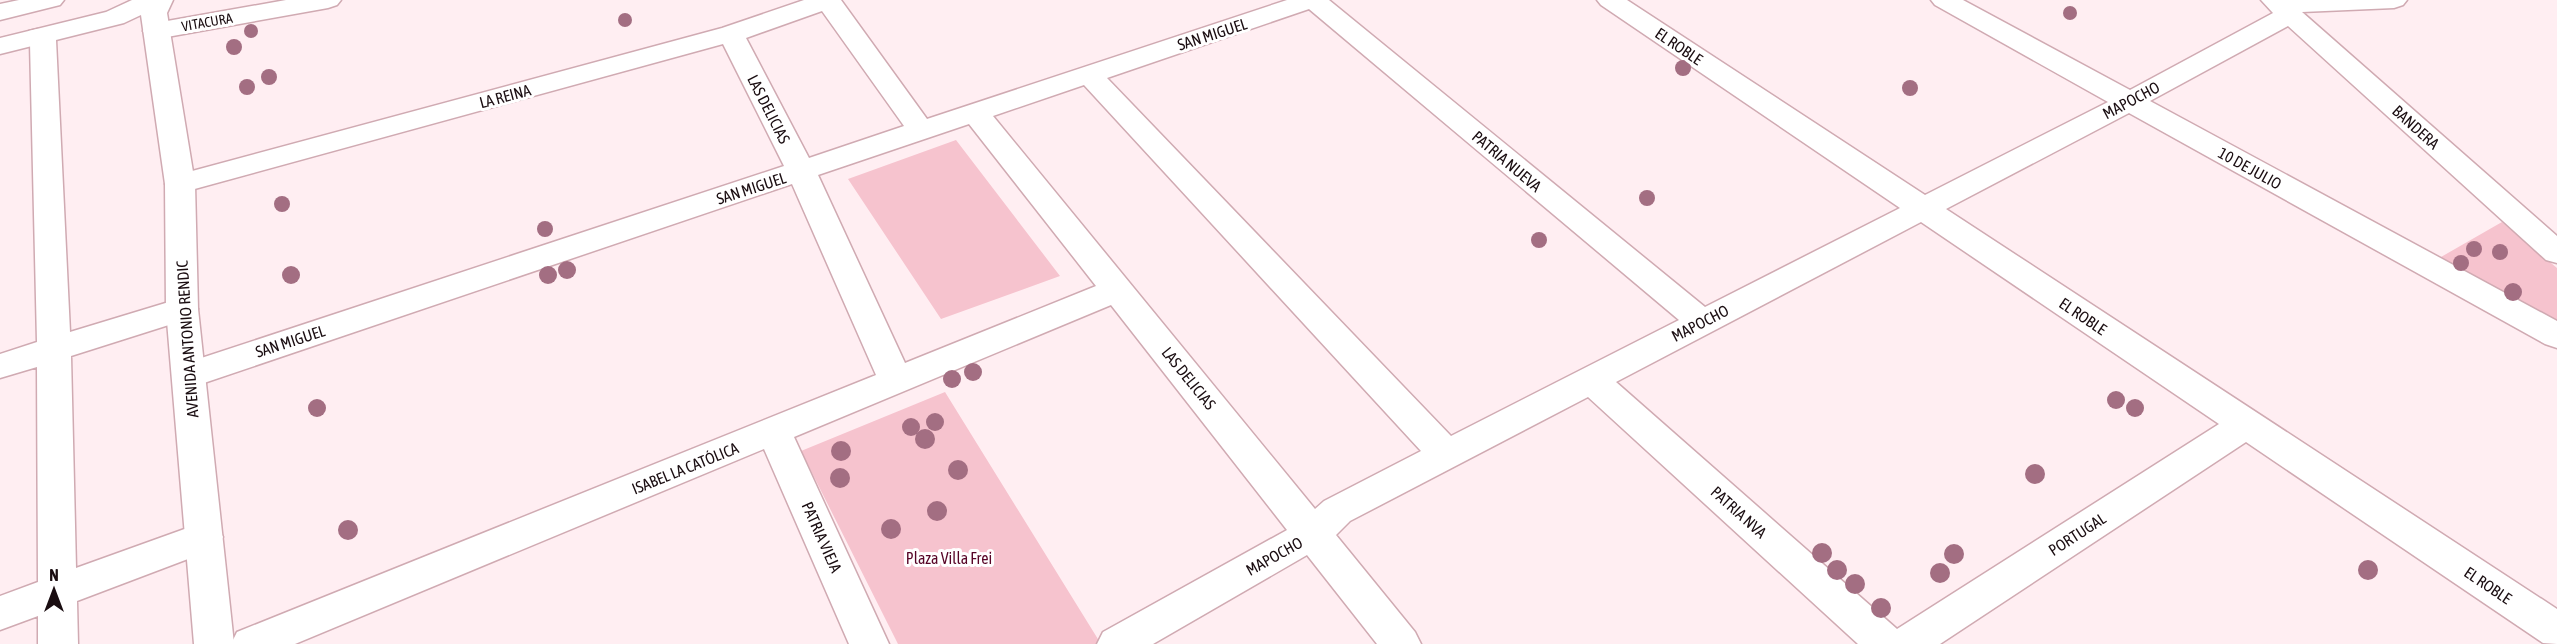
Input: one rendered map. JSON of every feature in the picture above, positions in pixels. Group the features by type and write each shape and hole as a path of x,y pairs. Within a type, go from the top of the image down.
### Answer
{"street":[{"path":"0,12 51,0"},
{"name":"VITACURA","path":"0,46 156,10 328,0"},
{"path":"827,0 921,131"},
{"name":"LA REINA","path":"180,184 731,34 827,0"},
{"name":"SAN MIGUEL","path":"189,375 1313,0"},
{"name":"PATRIA NUEVA","path":"1313,0 1702,322"},
{"name":"EL ROBLE","path":"1610,0 2557,631"},
{"name":"10 DE JULIO","path":"1944,0 2557,336"},
{"name":"MAPOCHO","path":"1117,644 1314,534 1337,512 2129,102 2282,7 2394,0"},
{"name":"BANDERA","path":"2282,7 2557,253"},
{"name":"AVENIDA ANTONIO RENDIC","path":"156,10 180,184 182,309 214,644"},
{"name":"LAS DELICIAS","path":"731,34 801,171 896,381"},
{"path":"38,37 43,40 54,350 58,644"},
{"path":"1089,75 1447,455"},
{"name":"LAS DELICIAS","path":"975,113 1401,644"},
{"name":"ISABEL LA CATÓLICA","path":"251,644 1118,291"},
{"path":"0,366 182,309"},
{"name":"PATRIA NVA","path":"1592,380 1886,644"},
{"name":"PORTUGAL","path":"1907,644 2246,424"},
{"name":"PATRIA VIEJA","path":"774,431 869,644"},
{"path":"0,613 204,537"}],"green space":[{"path":"956,140 1060,276 941,319 848,179"},
{"path":"2502,222 2557,268 2557,330 2434,261"},
{"name":"Plaza Villa Frei","path":"945,392 1101,644 898,644 801,451"}]}
